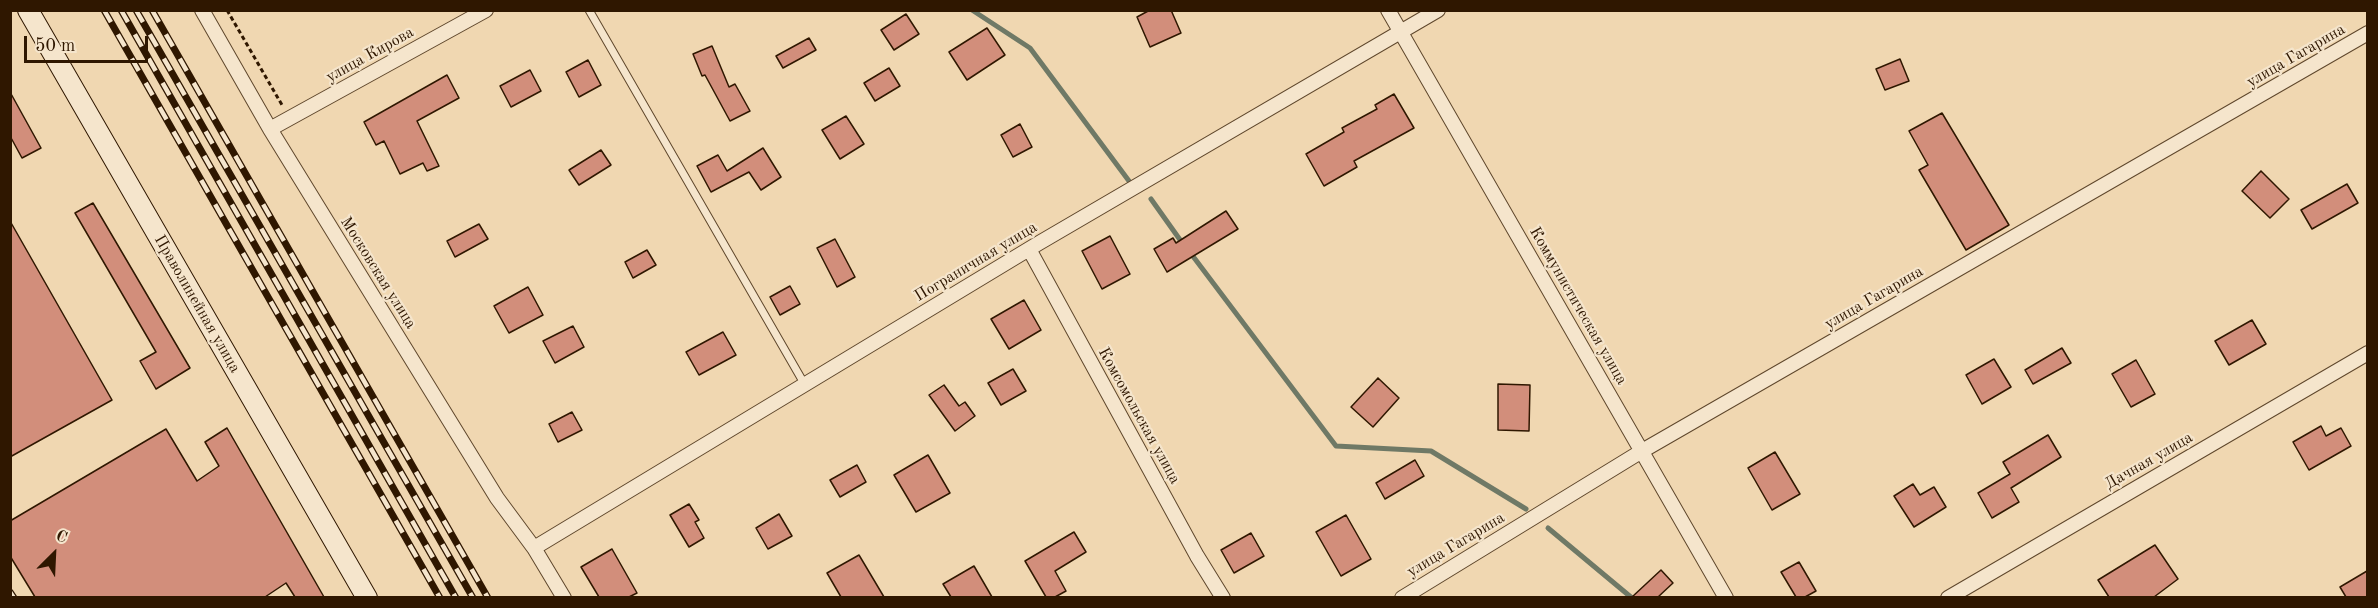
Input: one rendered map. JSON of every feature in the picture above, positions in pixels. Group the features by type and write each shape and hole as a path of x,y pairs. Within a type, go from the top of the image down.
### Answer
{"main road":[{"name":"Праволинейная улица","path":"28,10 367,597"}],"street":[{"name":"Московская улица","path":"202,10 270,129 497,498 534,548 564,597"},
{"name":"улица Кирова","path":"270,129 486,10"},
{"name":"Коммунистическая улица","path":"1388,10 1726,597"},
{"name":"Пограничная улица","path":"534,548 1029,249 1438,10"},
{"name":"улица Гагарина","path":"1402,597 1642,451 2367,33"},
{"name":"Комсомольская улица","path":"1029,249 1191,545 1223,597"},
{"name":"Дачная улица","path":"1948,597 2367,353"}],"lane":[{"path":"589,10 805,386"}],"path":[{"path":"227,10 290,118"}],"building":[{"path":"1150,10 1171,10 1181,33 1150,47 1137,17"},
{"path":"906,14 919,34 894,50 881,30"},
{"path":"987,28 1005,55 967,80 949,52"},
{"path":"809,38 816,50 783,68 776,56"},
{"path":"712,46 729,87 735,84 750,111 730,121 705,75 702,76 693,54"},
{"path":"1900,59 1909,81 1885,90 1876,69"},
{"path":"588,60 601,85 579,97 566,72"},
{"path":"889,68 900,86 875,101 864,83"},
{"path":"530,70 541,91 511,107 500,86"},
{"path":"447,75 459,98 417,121 439,166 427,171 423,163 400,174 384,141 376,145 364,122"},
{"path":"10,92 41,148 22,158 10,136"},
{"path":"1394,94 1414,128 1354,161 1357,167 1324,186 1306,154 1344,132 1342,128 1377,109 1375,105"},
{"path":"1942,113 2009,225 1966,250 1919,170 1928,165 1909,131"},
{"path":"846,116 864,144 840,159 822,130"},
{"path":"1020,124 1032,147 1013,157 1001,135"},
{"path":"763,148 781,177 761,190 749,172 711,192 697,166 718,155 727,171"},
{"path":"601,150 611,165 579,185 569,170"},
{"path":"2261,171 2289,199 2270,218 2242,191"},
{"path":"2347,184 2358,203 2312,229 2301,210"},
{"path":"93,203 190,368 156,389 140,361 156,352 75,213"},
{"path":"1226,211 1238,229 1167,272 1154,249 1173,238 1176,243"},
{"path":"10,221 112,400 10,457"},
{"path":"479,224 488,239 455,257 447,241"},
{"path":"1110,236 1130,274 1102,289 1082,251"},
{"path":"835,239 855,277 837,287 817,248"},
{"path":"647,250 656,265 633,278 625,262"},
{"path":"790,286 800,304 780,315 770,297"},
{"path":"528,287 543,315 509,333 494,306"},
{"path":"1024,300 1041,330 1009,349 991,319"},
{"path":"2252,320 2266,344 2229,365 2215,341"},
{"path":"573,326 584,347 555,363 543,341"},
{"path":"723,332 736,355 699,375 686,352"},
{"path":"2062,348 2071,363 2033,384 2025,370"},
{"path":"1994,359 2011,387 1982,404 1966,375"},
{"path":"2136,360 2155,394 2131,407 2112,374"},
{"path":"1013,369 1026,391 1001,405 988,383"},
{"path":"1378,378 1399,398 1373,427 1351,407"},
{"path":"1498,384 1530,385 1529,431 1498,430"},
{"path":"944,385 959,406 965,402 975,416 955,431 929,395"},
{"path":"572,412 582,430 558,442 549,424"},
{"path":"2321,426 2326,436 2341,428 2351,446 2309,470 2293,442"},
{"path":"227,428 324,597 295,597 286,583 265,597 35,597 10,556 10,521 166,429 197,481 219,466 205,442"},
{"path":"2048,435 2061,457 2011,488 2019,502 1992,518 1978,493 2010,474 2003,462"},
{"path":"1775,452 1800,494 1772,510 1748,468"},
{"path":"928,455 950,493 916,512 894,475"},
{"path":"1415,460 1424,476 1385,499 1376,483"},
{"path":"857,465 866,482 840,497 830,480"},
{"path":"1913,484 1920,495 1934,487 1946,507 1914,527 1894,496"},
{"path":"689,504 699,520 695,522 704,538 689,547 670,515"},
{"path":"779,514 792,536 768,549 756,528"},
{"path":"1346,515 1371,559 1341,576 1316,532"},
{"path":"1074,532 1086,552 1055,571 1066,591 1055,597 1046,597 1025,561"},
{"path":"1251,533 1264,556 1234,573 1221,550"},
{"path":"2155,545 2178,579 2154,597 2109,597 2098,580"},
{"path":"612,549 637,593 629,597 599,597 581,567"},
{"path":"859,555 884,597 841,597 827,573"},
{"path":"1799,562 1816,591 1805,597 1796,597 1781,572"},
{"path":"974,566 992,597 951,597 943,584"},
{"path":"1661,570 1673,583 1658,597 1632,597"},
{"path":"2367,571 2367,597 2346,597 2340,587"}],"waterway":[{"path":"972,10 1030,48 1129,181"},
{"path":"1151,199 1183,244"},
{"path":"1189,251 1336,446 1431,451 1526,509"},
{"path":"1548,528 1632,598"}],"railway":[{"path":"104,10 440,598"},
{"path":"121,10 456,598"},
{"path":"136,10 473,598"},
{"path":"152,10 488,598"},
{"path":"10,592 14,598"}]}
